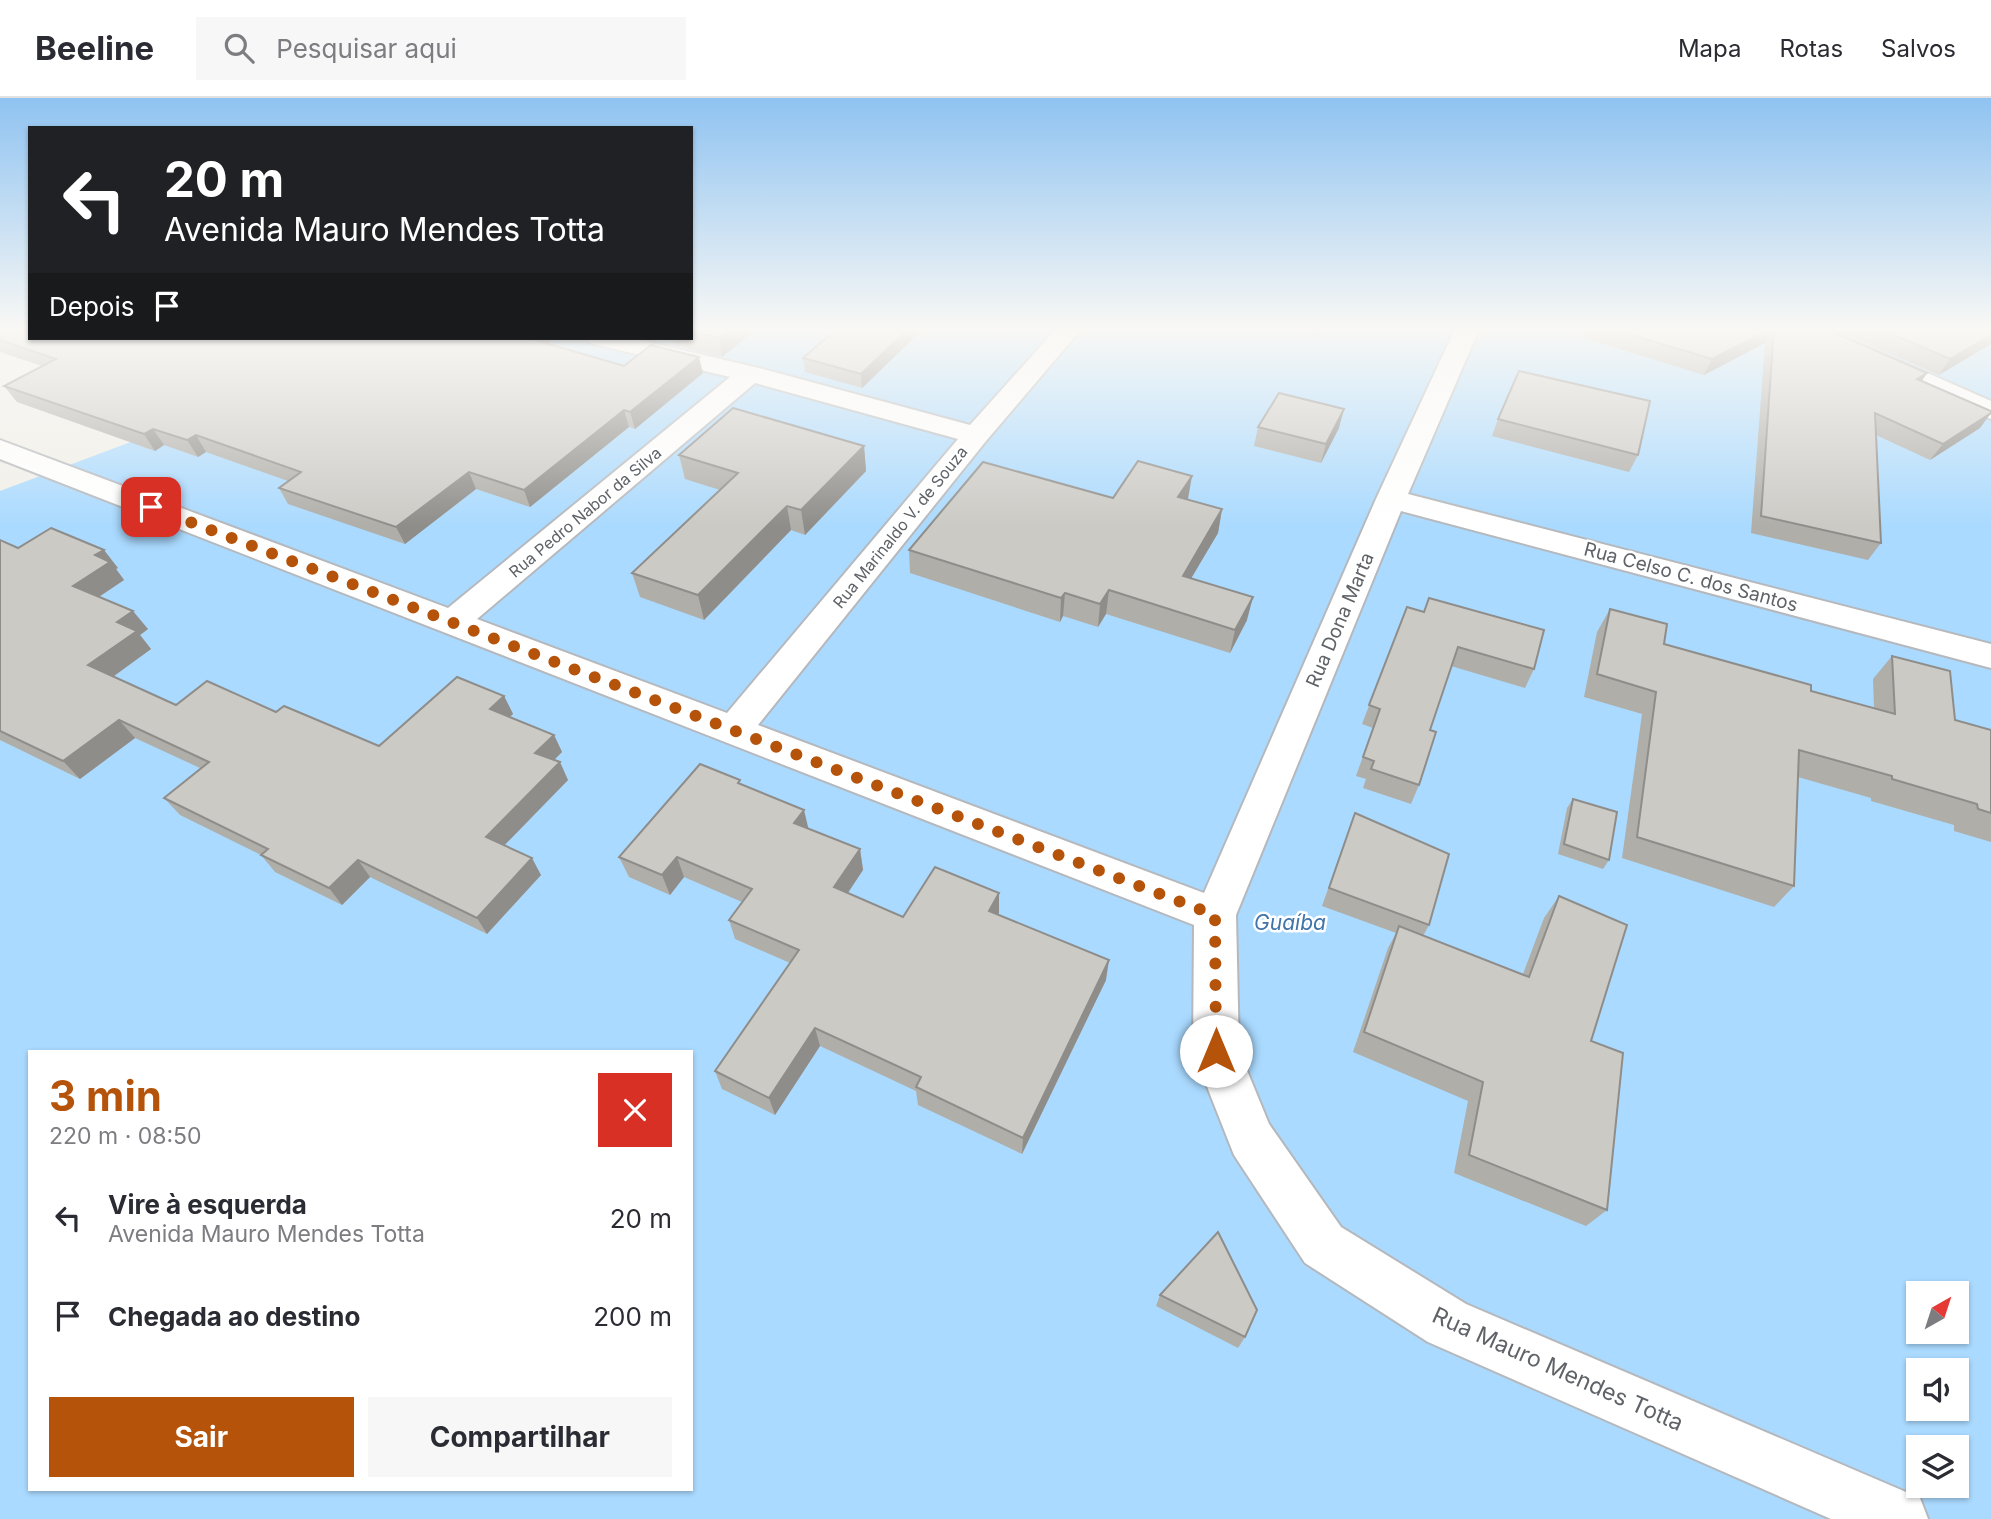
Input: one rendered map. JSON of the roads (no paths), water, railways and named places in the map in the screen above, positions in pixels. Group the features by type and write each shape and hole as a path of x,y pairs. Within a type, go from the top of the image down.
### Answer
{"street":[{"name":"Rua Pedro Nabor da Silva","path":"452,622 727,393"},
{"path":"822,393 976,435"},
{"name":"Rua Marinaldo V. de Souza","path":"734,730 1013,393"},
{"name":"Rua Dona Marta","path":"1215,915 1438,393"},
{"path":"1951,393 1991,411"},
{"path":"0,449 1215,915"},
{"name":"Rua Celso C. dos Santos","path":"1391,499 1991,656"},
{"name":"Rua Mauro Mendes Totta","path":"1215,915 1216,1051 1251,1139 1323,1245 1447,1323 1899,1519"}],"water":[{"name":"Guaíba","path":"260,393 1991,393 1991,1519 0,1519 0,491"}]}
